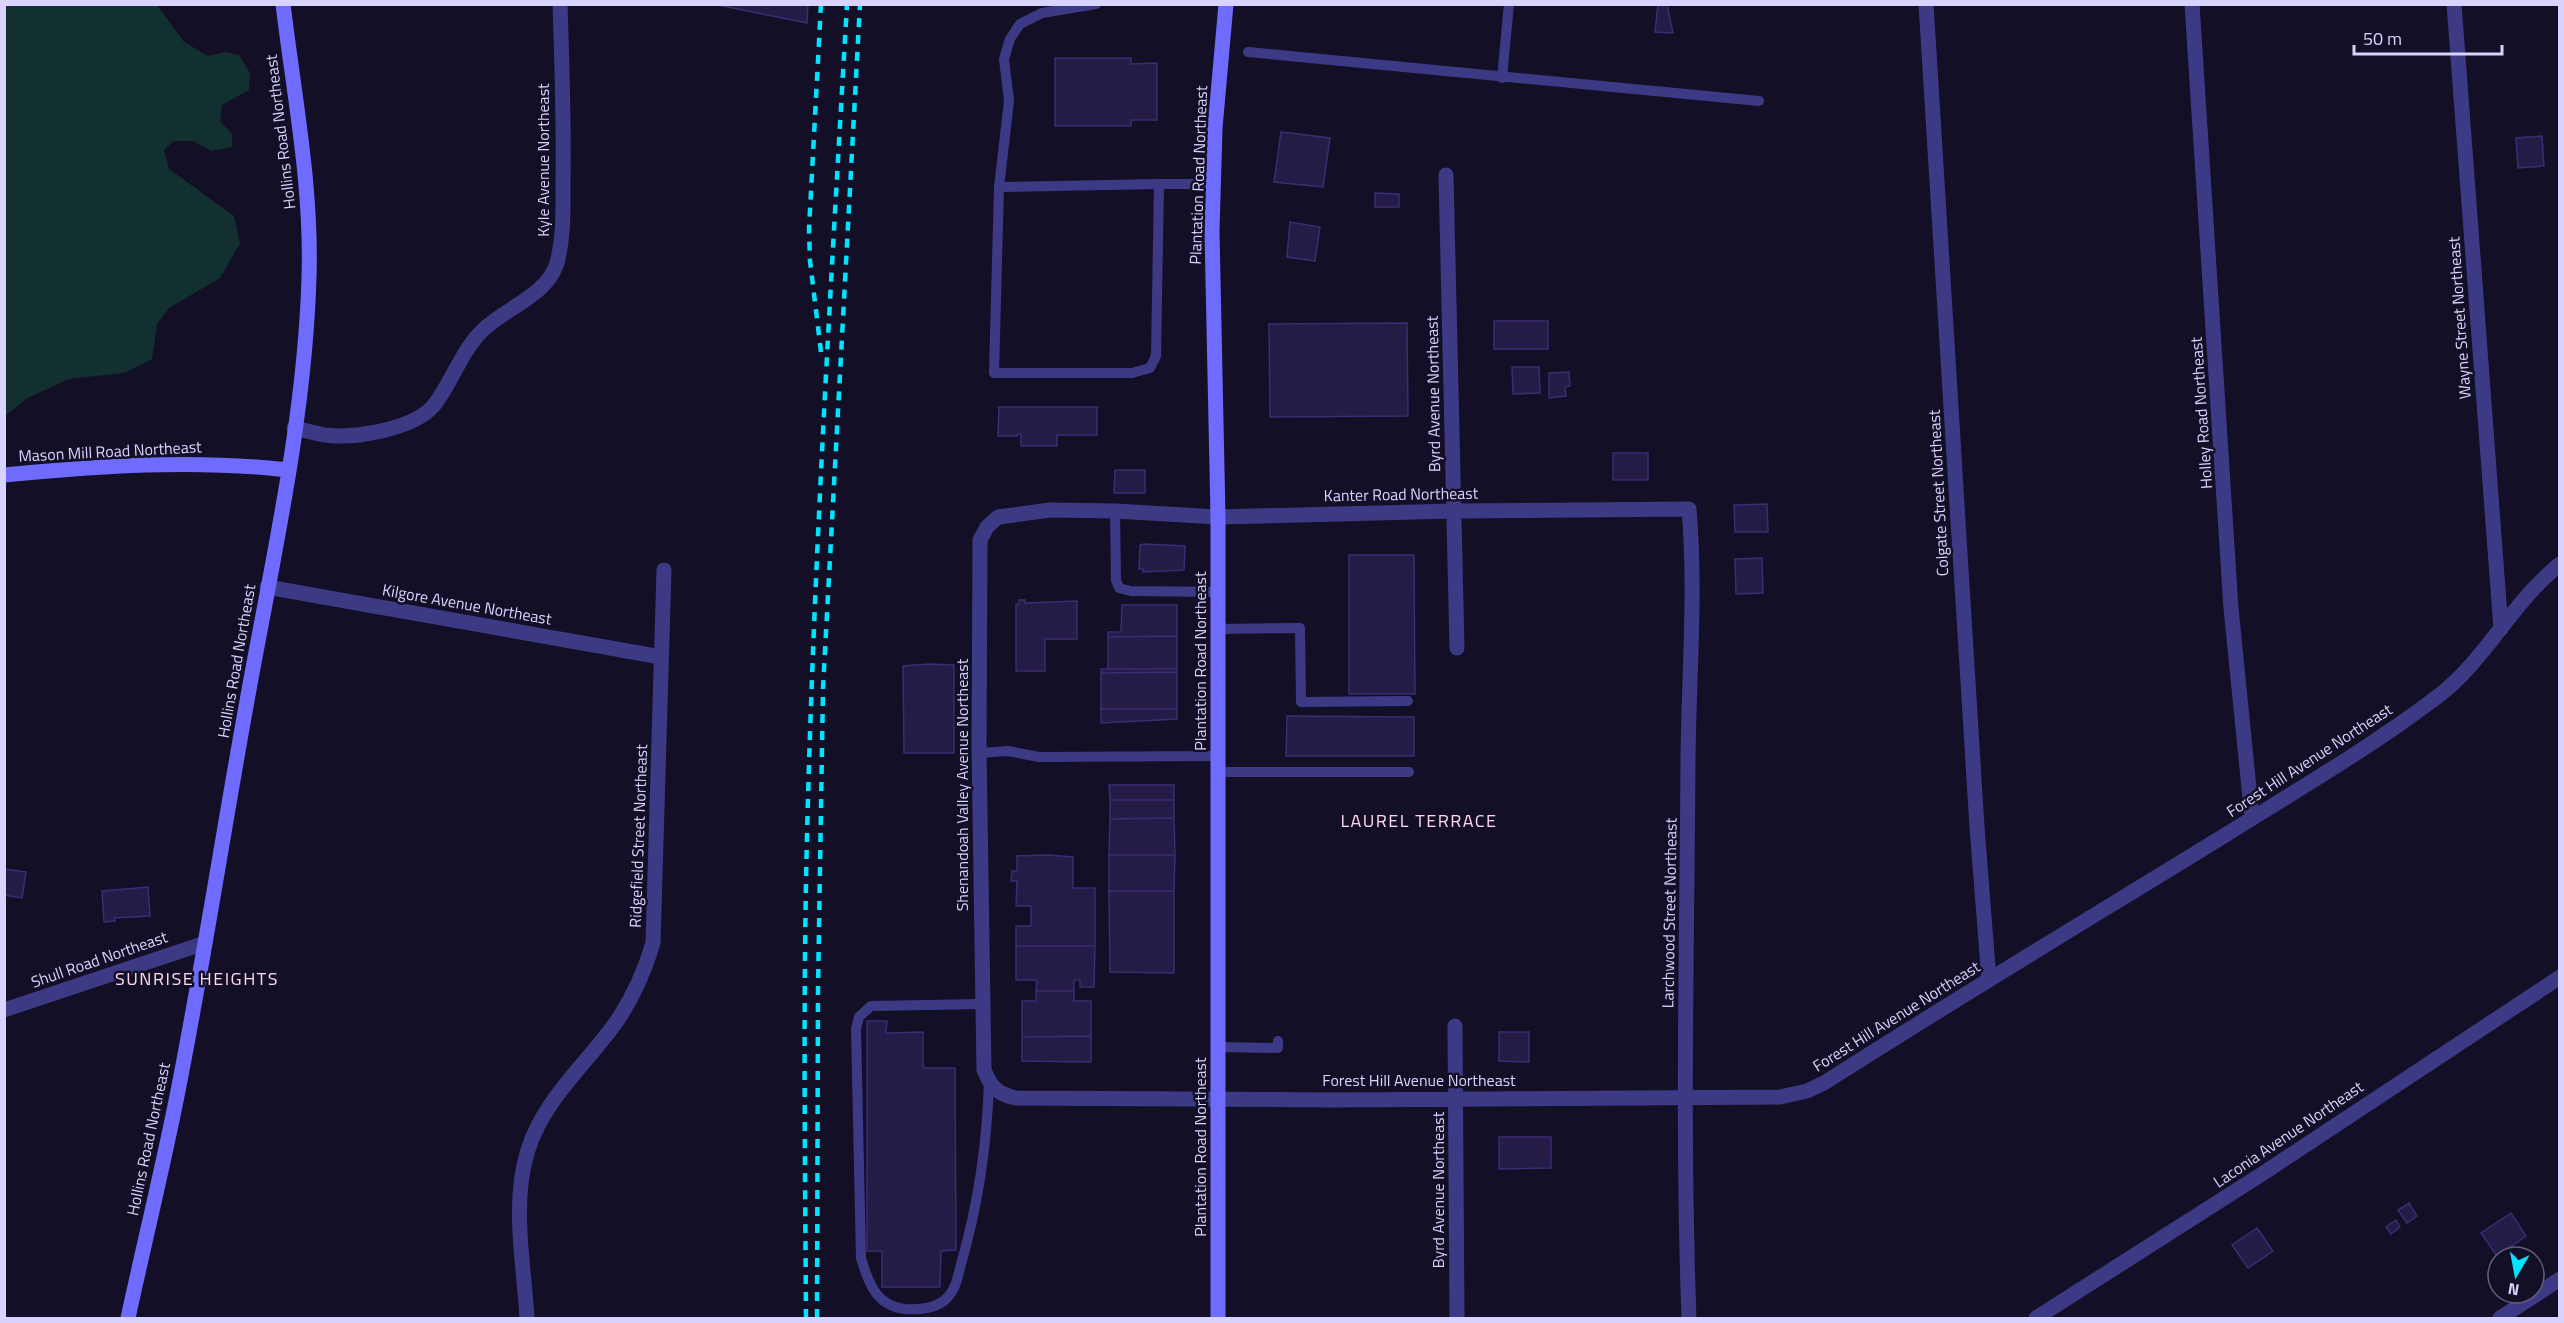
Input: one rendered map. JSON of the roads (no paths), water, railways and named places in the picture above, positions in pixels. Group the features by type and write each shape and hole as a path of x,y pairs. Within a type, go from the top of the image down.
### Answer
{"street":[{"name":"Hollins Road Northeast","path":"128,1318 176,1097 205,943 288,470 303,358 309,278 308,211 302,139 283,4"},
{"name":"Kyle Avenue Northeast","path":"294,428 326,435 354,435 381,431 422,415 434,405 461,358 482,331 499,316 538,291 551,277 562,236 560,4"},
{"name":"Plantation Road Northeast","path":"1218,1318 1218,517 1213,184 1218,89 1226,4"},
{"name":"Colgate Street Northeast","path":"1926,4 1976,815 1989,980"},
{"name":"Holley Road Northeast","path":"2192,4 2231,608 2252,818"},
{"name":"Wayne Street Northeast","path":"2454,4 2501,628"},
{"name":"Byrd Avenue Northeast","path":"1446,175 1457,648"},
{"name":"Mason Mill Road Northeast","path":"4,475 102,466 170,464 245,466 288,470"},
{"name":"Kanter Road Northeast","path":"1115,511 1218,517 1689,508"},
{"name":"Larchwood Street Northeast","path":"1689,508 1694,561 1689,724 1684,1098 1684,1194 1689,1318"},
{"name":"Shenandoah Valley Avenue Northeast","path":"989,1082 984,1070 979,753 980,540 987,527 1006,514 1050,510 1115,511"},
{"name":"Forest Hill Avenue Northeast","path":"989,1082 997,1092 1016,1098 1684,1098 1780,1097 1807,1091 1824,1083 2252,818 2439,696 2471,664 2539,580 2559,564"},
{"name":"Ridgefield Street Northeast","path":"526,1318 520,1214 528,1150 547,1109 618,1020 632,997 646,966 652,943 655,920 664,570"},
{"name":"Kilgore Avenue Northeast","path":"267,587 661,657"},
{"name":"Shull Road Northeast","path":"4,1010 205,943"},
{"name":"Laconia Avenue Northeast","path":"2036,1318 2262,1174 2559,977"},
{"name":"Byrd Avenue Northeast","path":"1455,1026 1457,1318"},
{"path":"2500,1318 2559,1279"}],"lane":[{"path":"1096,4 1042,13 1020,24 1010,39 1004,59 1009,101 999,187 994,373 1132,373 1150,368 1156,356 1159,184"},
{"path":"1502,78 1509,4"},
{"path":"1248,52 1759,101"},
{"path":"999,187 1213,184"},
{"path":"1115,511 1116,580 1119,588 1131,591 1218,592"},
{"path":"1217,629 1300,628 1301,702 1408,701"},
{"path":"979,753 1008,751 1039,757 1218,756"},
{"path":"1218,772 1409,772"},
{"path":"983,1004 871,1006 859,1017 856,1029 861,1258 868,1284 882,1301 899,1308 920,1310 947,1299 956,1285 970,1236 983,1169 989,1082"},
{"path":"1218,1047 1278,1048 1278,1041"}],"railway":[{"path":"821,4 809,229 810,261 821,352"},
{"path":"806,1318 805,957 810,732 824,420 847,4"},
{"path":"817,1318 818,989 823,688 860,4"}],"district":[{"name":"LAUREL TERRACE","path":"1419,821"},
{"name":"SUNRISE HEIGHTS","path":"197,979"}]}
